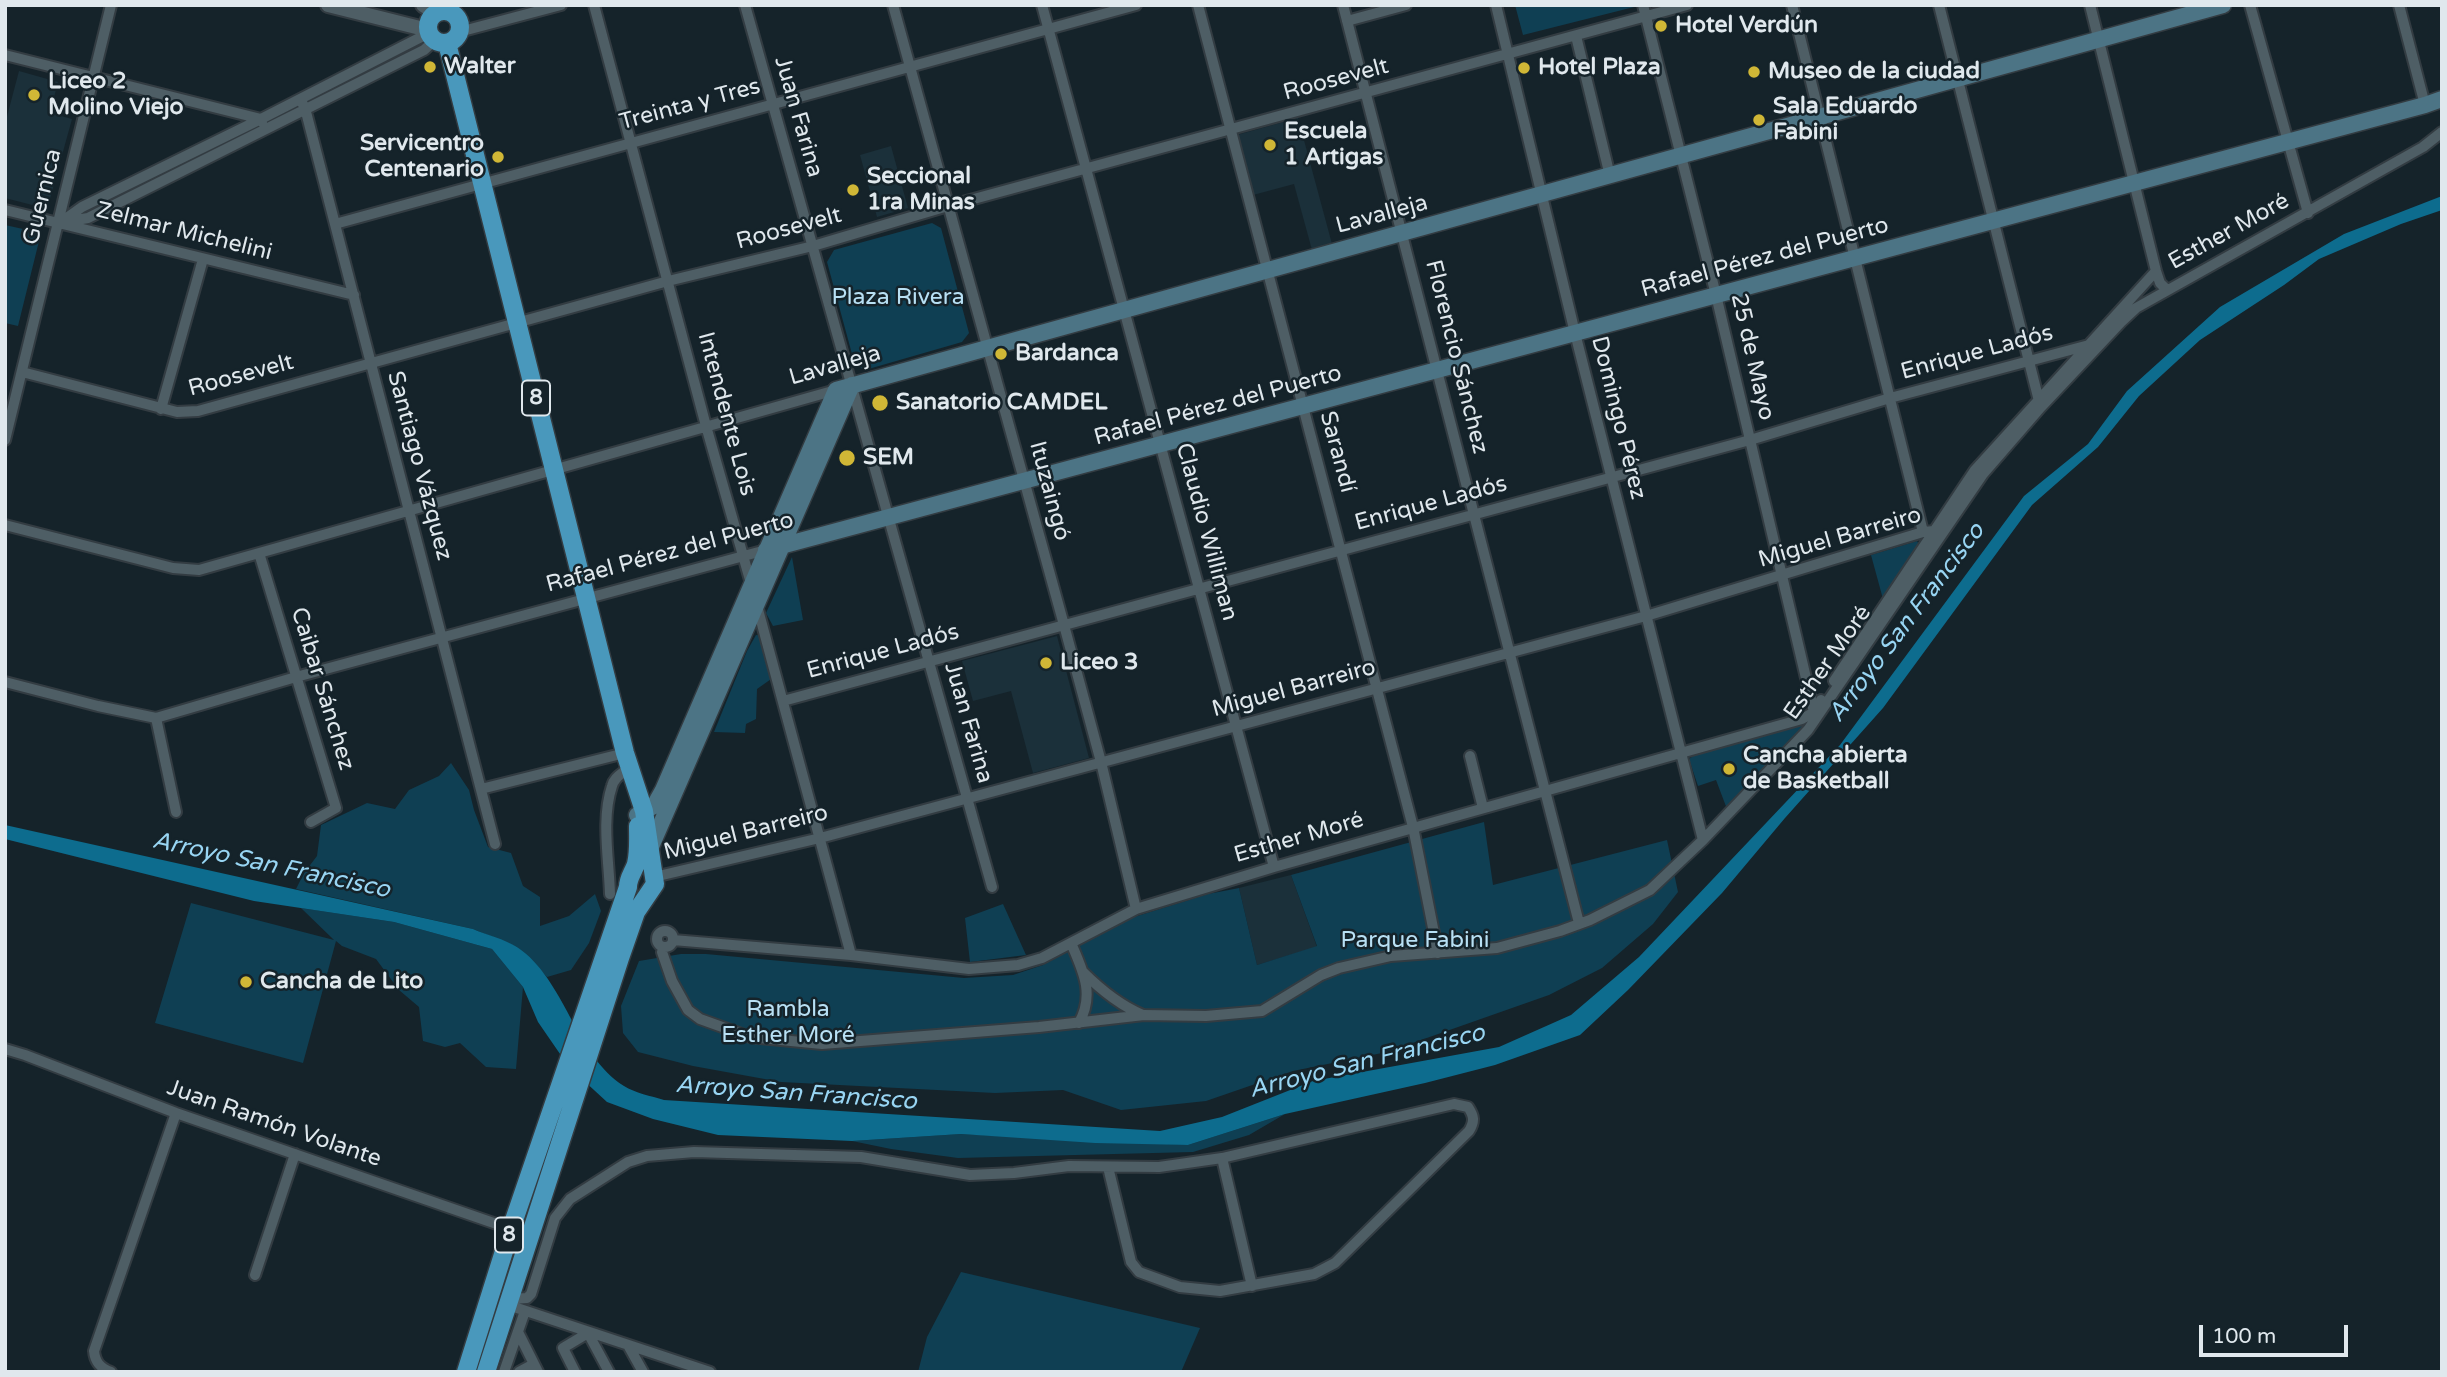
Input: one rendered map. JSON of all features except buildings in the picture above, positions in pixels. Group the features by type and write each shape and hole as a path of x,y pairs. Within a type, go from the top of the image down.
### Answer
{"highway":[{"name":"8","path":"439,21 641,813 650,849 653,876 652,891 636,912 613,953 556,1100 511,1228 466,1372"},
{"name":"8","path":"486,1372 514,1305 530,1233 571,1111 636,864 641,813"},
{"path":"647,895 636,895 630,881 642,869 653,876"}],"main road":[{"name":"Lavalleja","path":"844,387 2223,5"},
{"name":"Rafael Pérez del Puerto","path":"774,548 2442,99"},
{"path":"641,813 659,800 682,762 757,603 774,548 844,387"},
{"path":"650,849 752,584 774,548"}],"street":[{"name":"Guernica","path":"5,440 111,5"},
{"path":"328,5 439,21 561,5"},
{"name":"Intendente Lois","path":"594,5 851,955"},
{"name":"Juan Farina","path":"745,5 813,246 844,387 889,517 992,887"},
{"name":"Ituzaingó","path":"892,5 1101,762 1136,909"},
{"name":"Claudio Williman","path":"1042,5 1274,867"},
{"name":"Treinta y Tres","path":"335,224 1136,5"},
{"name":"Sarandí","path":"1198,5 1413,827 1438,953"},
{"name":"Florencio Sánchez","path":"1343,5 1579,923"},
{"path":"1348,21 1406,5"},
{"name":"Domingo Pérez","path":"1496,5 1575,333 1703,840"},
{"name":"Roosevelt","path":"22,372 161,409 177,412 198,411 668,281 813,246 948,206 1508,55 1576,36 1644,10 1686,5"},
{"path":"1792,5 1890,398 1933,533"},
{"path":"1939,5 2040,403"},
{"path":"2090,5 2156,271 2160,283 2167,290"},
{"path":"2250,5 2308,213"},
{"path":"2399,5 2425,105"},
{"name":"25 de Mayo","path":"1644,10 1716,295 1816,714"},
{"path":"59,223 88,218 163,174 303,104 439,21"},
{"path":"1576,36 1610,176"},
{"path":"5,55 263,124"},
{"name":"Santiago Vázquez","path":"303,104 495,844"},
{"name":"Esther Moré","path":"1816,714 1546,792 1413,827 1136,909 1071,943 1018,965 969,969 851,955 673,940 662,952 672,981 688,1010 700,1019 750,1037 822,1044 1079,1023 1144,1015 1206,1016 1262,1011 1321,975 1339,968 1391,956 1497,948 1590,920 1650,890 1703,840 1816,714 1975,470 2136,308 2423,147 2442,132"},
{"name":"Zelmar Michelini","path":"5,210 354,295"},
{"path":"161,409 203,259"},
{"name":"Esther Moré","path":"2040,403 2156,271"},
{"name":"Enrique Ladós","path":"783,701 1612,478 1890,398 2089,345"},
{"name":"Lavalleja","path":"5,525 173,568 199,570 844,387"},
{"name":"Miguel Barreiro","path":"653,876 820,838 1646,616 1933,533"},
{"name":"Rafael Pérez del Puerto","path":"5,682 156,718 296,677 774,548"},
{"name":"Caibar Sánchez","path":"259,554 336,808 311,822"},
{"path":"156,718 176,812"},
{"path":"1470,756 1483,808"},
{"path":"481,789 626,762"},
{"path":"610,894 607,825 609,803 611,787 626,762"},
{"name":"Esther Moré","path":"1071,943 1083,972 1087,996 1086,1009 1079,1023"},
{"name":"Esther Moré","path":"1083,972 1108,995 1128,1009 1144,1015"},
{"name":"Juan Ramón Volante","path":"5,1049 176,1113 530,1233"},
{"path":"514,1305 531,1294 555,1218 570,1199 628,1163 647,1156 694,1152 861,1157 970,1175 1069,1166 1159,1167 1222,1158 1454,1104 1468,1107 1473,1115 1474,1124 1469,1130 1335,1263 1314,1274 1220,1291 1180,1287 1139,1272 1131,1262 1108,1167"},
{"path":"111,1372 103,1369 94,1357 94,1351 176,1113"},
{"path":"255,1275 295,1154"},
{"path":"1222,1158 1252,1286"},
{"path":"514,1305 518,1332 536,1368 519,1372"},
{"path":"514,1305 710,1372"},
{"path":"504,1372 518,1332"},
{"path":"575,1372 563,1348 588,1332"},
{"path":"588,1332 609,1372"},
{"path":"628,1345 643,1372"},
{"path":"670,1359 677,1372"}],"shaded area":[{"path":"19,71 58,82 50,113 72,119 48,206 44,208 5,198 5,124"},
{"path":"1298,118 1332,244 1312,250 1294,184 1253,195 1237,135"},
{"path":"891,146 908,208 877,217 860,155"},
{"name":"Arroyo San Francisco","path":"2442,196 2442,210 2401,224 2319,259 2200,340 2139,396 2098,447 2032,505 1883,708 1722,893 1628,990 1580,1035 1495,1065 1285,1114 1188,1145 1095,1143 961,1134 852,1141 718,1135 653,1119 607,1102 569,1067 538,1022 523,987 492,949 394,922 254,901 5,839 5,825 473,929 501,939 517,947 547,978 593,1056 607,1072 628,1088 664,1100 1160,1131 1222,1117 1313,1081 1499,1047 1571,1015 1639,957 1840,745 2024,496 2088,444 2127,391 2220,307 2344,234"},
{"path":"1057,636 1089,758 1033,773 1011,691 973,701 962,661"},
{"path":"1291,875 1317,947 1257,965 1239,888"}],"green space":[{"path":"1515,5 1638,5 1638,6 1523,35"},
{"name":"Plaza Rivera","path":"932,223 941,228 969,333 962,342 865,370 855,365 827,262 834,250"},
{"path":"5,225 41,233 18,326 5,323"},
{"path":"1917,541 1920,546 1883,599 1871,555"},
{"path":"792,557 803,620 773,626 766,613"},
{"path":"756,635 763,636 774,677 757,689 756,719 746,724 745,733 714,732 747,651"},
{"name":"Cancha abierta de Basketball","path":"1810,721 1727,809 1716,780 1698,786 1689,759 1696,754"},
{"path":"451,763 469,790 488,847 511,853 523,886 540,897 540,926 569,916 595,894 601,911 589,943 571,970 547,977 517,947 473,929 296,889 317,856 321,825 367,803 395,809 409,790 439,776"},
{"path":"1484,822 1493,885 1667,840 1678,892 1653,924 1602,968 1549,995 1387,1052 1293,1071 1206,1101 1121,1110 1063,1090 995,1093 781,1082 693,1066 638,1052 623,1033 621,1006 639,961 681,954 706,954 964,978 1013,975 1043,965 1134,917 1208,894 1239,888 1257,965 1317,946 1291,875"},
{"path":"191,903 334,940 301,908 394,922 492,949 523,987 516,1069 486,1067 460,1043 445,1047 423,1041 419,1007 399,990 376,959 336,941 303,1063 155,1023"},
{"path":"1003,904 1026,955 970,962 965,918"},
{"path":"1285,1114 1249,1135 1193,1152 958,1158 852,1141 961,1134 1188,1145"},
{"path":"961,1272 1200,1328 1181,1372 918,1372 927,1337"}],"place":[{"name":"Hotel Verdún","path":"1661,26"},
{"name":"Walter","path":"430,67"},
{"name":"Hotel Plaza","path":"1524,68"},
{"name":"Museo de la ciudad","path":"1754,72"},
{"name":"Liceo 2 Molino Viejo","path":"34,95"},
{"name":"Sala Eduardo Fabini","path":"1759,120"},
{"name":"Escuela 1 Artigas","path":"1270,145"},
{"name":"Servicentro Centenario","path":"498,157"},
{"name":"Seccional 1ra Minas","path":"853,190"},
{"name":"Bardanca","path":"1001,354"},
{"name":"Sanatorio CAMDEL","path":"880,403"},
{"name":"SEM","path":"847,458"},
{"name":"Liceo 3","path":"1046,663"},
{"name":"Cancha abierta de Basketball","path":"1729,769"},
{"name":"Cancha de Lito","path":"246,982"}],"park label":[{"name":"Parque Fabini","path":"1415,941"},
{"name":"Rambla Esther Moré","path":"788,1023"}]}
